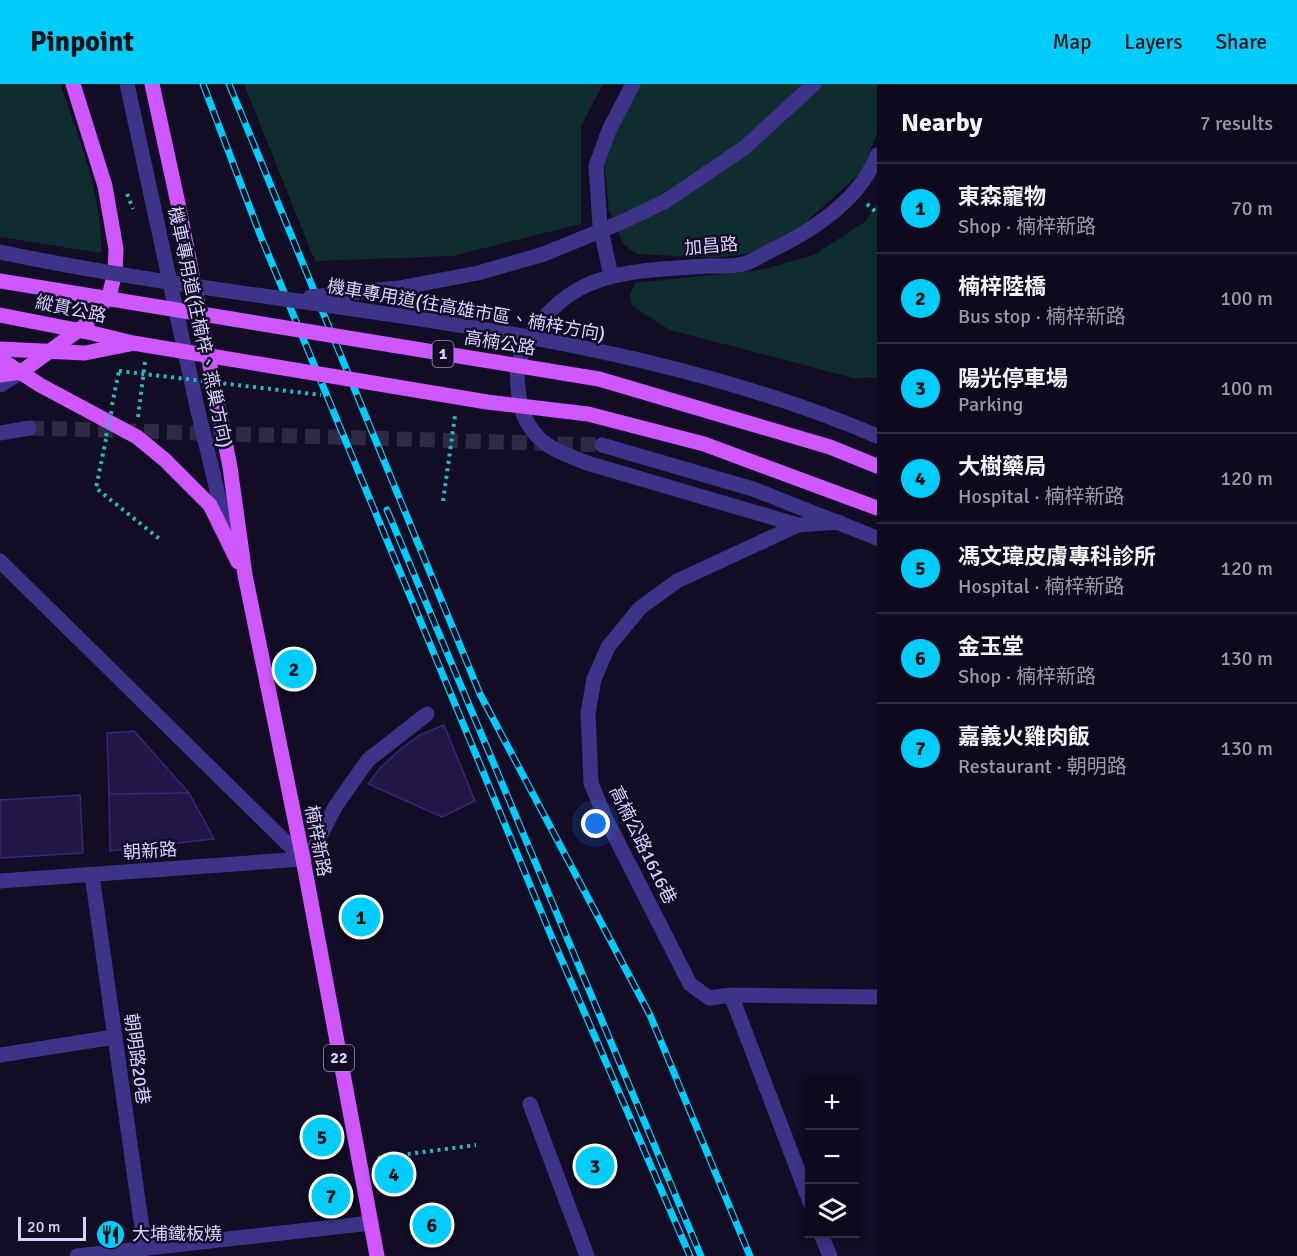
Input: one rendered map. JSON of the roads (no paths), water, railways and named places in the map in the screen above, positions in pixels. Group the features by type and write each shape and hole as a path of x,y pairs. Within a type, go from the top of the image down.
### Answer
{"main road":[{"path":"0,375 21,372 83,327 109,296 115,273 116,249 105,186 73,84"},
{"path":"152,84 230,467 245,576"},
{"name":"高楠公路","path":"0,281 599,379 830,447 877,466"},
{"name":"縱貫公路","path":"0,315 133,343"},
{"path":"0,349 85,353 133,343"},
{"name":"1","path":"133,343 487,402 588,414 704,444 877,508"},
{"path":"0,359 40,385 137,437 165,460 210,506 245,576"},
{"name":"楠梓新路","path":"245,576 303,859 377,1256"}],"street":[{"name":"機車專用道(往楠梓、燕巢方向)","path":"127,84 220,503 245,576"},
{"path":"612,276 600,225 596,166 609,130 633,84"},
{"name":"機車專用道(往高雄市區、楠梓方向)","path":"289,299 399,288 478,273 544,254 666,201 744,148 814,84"},
{"name":"加昌路","path":"798,525 586,462 556,450 539,438 525,419 520,405 517,382 518,365 533,333 551,310 579,289 612,276 744,264 802,236 840,207 871,170 877,155"},
{"name":"機車專用道(往高雄市區、楠梓方向)","path":"0,252 78,268 565,343 714,379 830,416 877,436"},
{"path":"0,385 21,372"},
{"path":"0,433 29,428"},
{"path":"602,445 753,489 877,537"},
{"path":"798,525 839,522"},
{"name":"高楠公路1616巷","path":"798,525 676,581 640,608 608,647 594,679 588,713 591,783 605,817 690,984 709,998 731,995 877,997"},
{"path":"0,561 303,859 313,850 335,807 368,760 427,714"},
{"name":"朝新路","path":"0,881 303,859"},
{"name":"朝明路20巷","path":"92,875 145,1249"},
{"path":"731,995 805,1189"},
{"path":"0,1055 114,1036"},
{"path":"530,1104 587,1256"},
{"path":"77,1256 371,1223"},
{"path":"823,1238 830,1256"}],"tunnel":[{"path":"29,428 602,445"}],"railway":[{"path":"203,84 261,237 550,933 690,1256"},
{"path":"229,84 480,694 650,1015 750,1256"},
{"path":"387,510 701,1256"}],"place":[{"name":"楠梓陸橋","path":"294,669"},
{"name":"東森寵物","path":"361,917"},
{"name":"馮文瑋皮膚專科診所","path":"322,1137"},
{"name":"陽光停車場","path":"595,1166"},
{"name":"大樹藥局","path":"394,1174"},
{"name":"嘉義火雞肉飯","path":"331,1196"},
{"name":"金玉堂","path":"432,1225"},
{"name":"大埔鐵板燒","path":"111,1234"}]}
